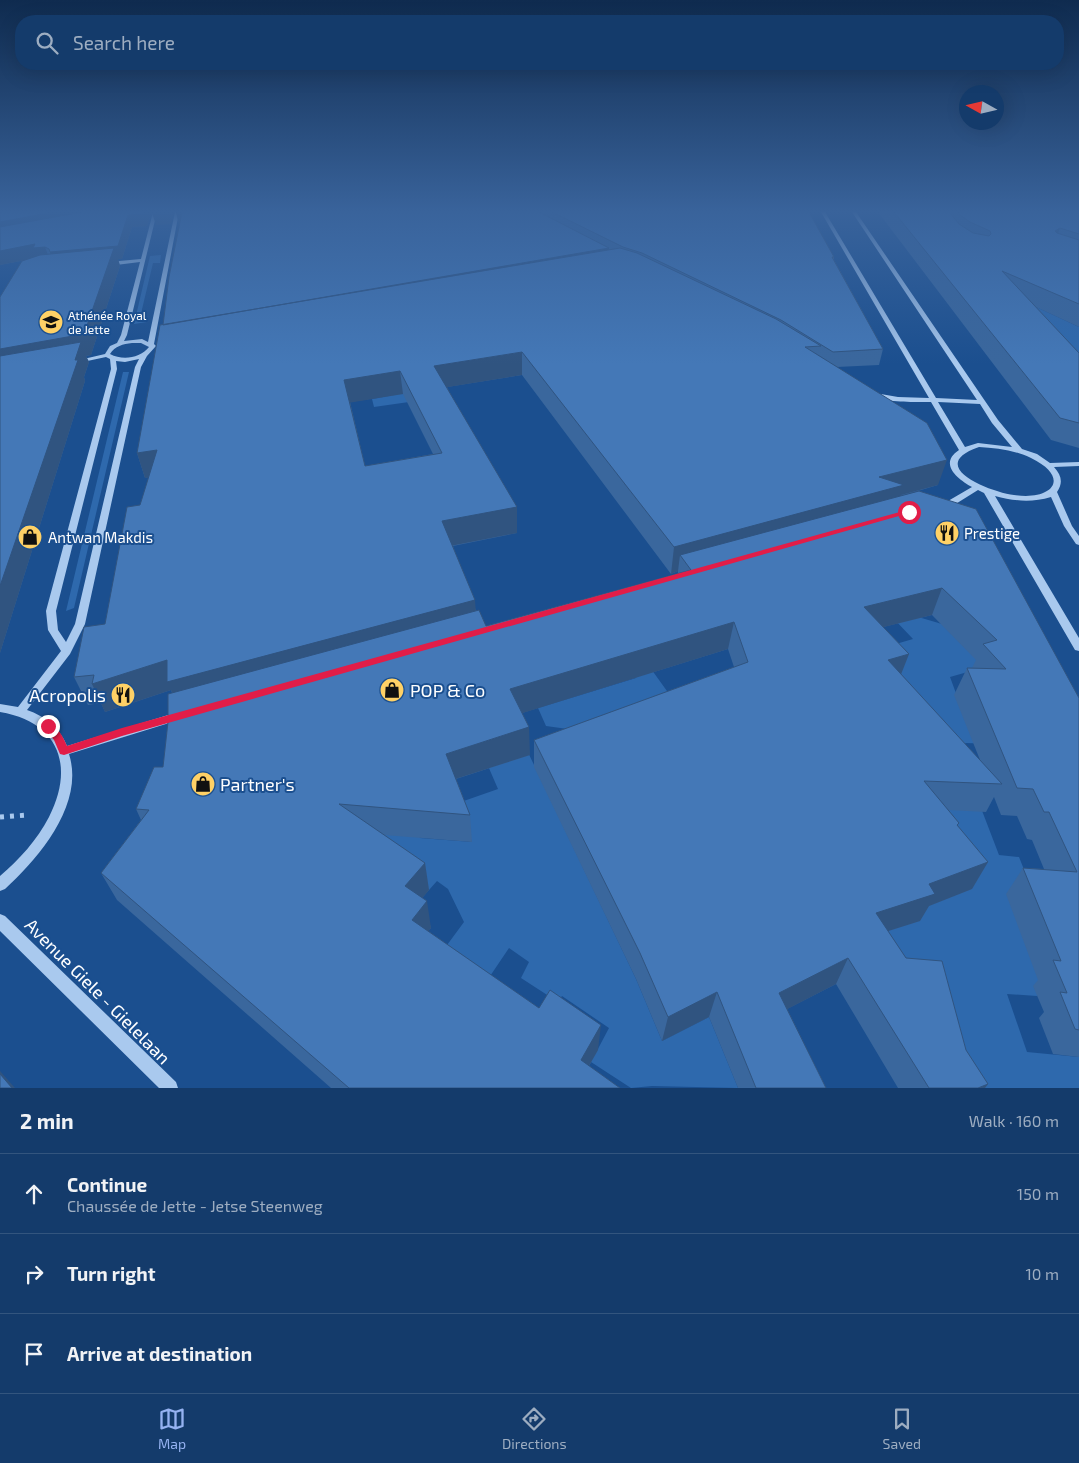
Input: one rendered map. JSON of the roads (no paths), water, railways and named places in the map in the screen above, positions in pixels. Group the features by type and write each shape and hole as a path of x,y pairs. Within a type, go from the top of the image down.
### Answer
{"street":[{"path":"100,264 109,263"},
{"path":"119,344 124,335 143,263"},
{"path":"67,362 110,357 128,359 149,352 152,345 167,263"},
{"path":"853,263 962,449"},
{"path":"888,263 982,402 1004,433 1019,450"},
{"path":"66,651 53,630 51,611 114,370 109,350 119,344 134,341 160,345"},
{"path":"20,712 66,651 80,624 138,367 144,355"},
{"path":"868,393 882,397 982,402"},
{"path":"978,445 1019,450 1048,465 1056,473 1060,480 1058,487 1053,493 1041,498 1025,499 988,492 964,479 956,470 952,461 954,454 962,449 978,445"},
{"path":"1048,465 1079,464"},
{"path":"928,508 950,503 978,487"},
{"path":"988,492 1079,647"},
{"path":"1053,493 1068,526 1079,542"},
{"path":"0,708 20,712 48,726 58,737 64,751 68,769 65,791 56,814 44,836 27,858 0,885"},
{"path":"64,751 190,713"},
{"name":"Avenue Giele - Gielelaan","path":"0,921 170,1088"}],"place":[{"name":"Athénée Royal de Jette","path":"51,322"},
{"name":"Prestige","path":"947,533"},
{"name":"Antwan Makdis","path":"30,537"},
{"name":"POP & Co","path":"392,690"},
{"name":"Acropolis","path":"123,695"},
{"name":"Partner's","path":"203,784"}]}
